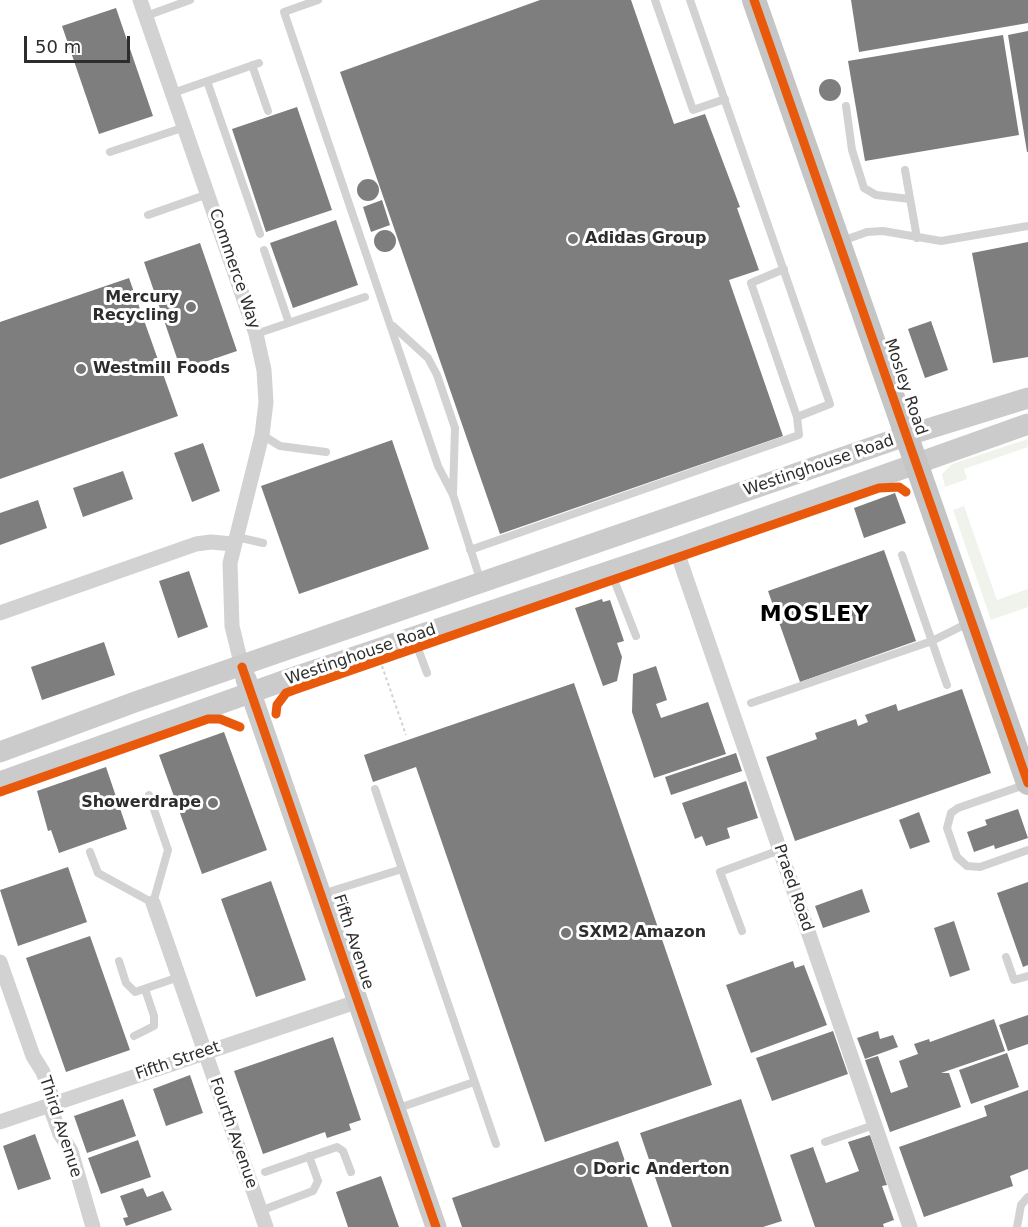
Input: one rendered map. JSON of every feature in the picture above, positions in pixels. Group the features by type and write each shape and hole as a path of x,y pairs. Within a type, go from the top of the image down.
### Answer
{"main road":[{"name":"Mosley Road","path":"754,0 1028,783"}],"street":[{"name":"Commerce Way","path":"140,0 256,334 266,387 262,435 230,563 230,610 242,667"},
{"name":"Westinghouse Road","path":"0,752 905,436 1028,398"},
{"name":"Westinghouse Road","path":"0,782 414,636 675,549 1028,424"},
{"path":"0,613 196,544 234,540"},
{"name":"Praed Road","path":"675,549 910,1227"},
{"path":"481,583 490,610"},
{"path":"403,610 414,636"},
{"name":"Fifth Avenue","path":"242,667 356,1002 436,1227"},
{"name":"Fourth Avenue","path":"153,903 266,1227"},
{"name":"Third Avenue","path":"0,962 33,1056 43,1072 60,1134 76,1167 79,1186 93,1227"},
{"name":"Fifth Street","path":"0,1122 356,1002"}],"lane":[{"path":"146,16 190,0"},
{"path":"318,0 284,12 438,466 453,495 481,583"},
{"path":"655,0 693,110 725,99"},
{"path":"690,0 830,404 797,417"},
{"path":"173,93 255,64 268,111"},
{"path":"207,81 260,234"},
{"path":"846,106 852,150 864,188 876,195 910,200"},
{"path":"110,152 185,127"},
{"path":"905,170 917,238"},
{"path":"148,215 208,194"},
{"path":"840,241 876,231 917,238 952,240 1025,227"},
{"path":"264,250 289,323"},
{"path":"470,550 799,435 797,417 751,283 784,269"},
{"path":"256,334 365,297"},
{"path":"392,325 428,358 437,375 455,428 453,495"},
{"path":"262,435 280,446 326,452"},
{"path":"234,540 263,543"},
{"path":"902,555 947,685"},
{"path":"611,571 636,636"},
{"path":"751,703 932,641 972,621"},
{"path":"414,636 427,673"},
{"path":"1028,783 958,808 951,813 947,828 957,857 967,866 980,867 1028,850"},
{"path":"375,789 495,1144"},
{"path":"90,852 98,873 153,903 168,850 148,795"},
{"path":"742,931 720,872 780,850"},
{"path":"321,895 402,869"},
{"path":"1006,957 1014,980 1028,976"},
{"path":"118,961 130,990 138,992 179,977"},
{"path":"134,1036 154,1026 154,1016 145,989"},
{"path":"394,1109 474,1082"},
{"path":"825,1142 874,1125"},
{"path":"265,1172 340,1147 351,1172"},
{"path":"260,1210 313,1191 318,1181 309,1156"},
{"path":"1017,1227 1021,1205 1028,1197"}],"path":[{"path":"369,664 384,658 406,735"}],"shaded area":[{"path":"1028,439 1028,447 964,469 967,479 945,487 942,474 952,464"},
{"path":"964,506 997,600 1028,589 1028,607 991,620 953,510"}],"building":[{"name":"Adidas Group","path":"540,0 631,0 674,124 705,114 740,207 737,208 759,270 729,280 783,436 500,534 340,72"},
{"path":"851,0 1028,0 1028,23 859,52"},
{"path":"116,8 153,116 99,134 62,26"},
{"path":"1028,31 1028,152 1027,152 1008,35"},
{"path":"1003,35 1019,135 865,161 848,61"},
{"path":"830,79 838,82 841,90 838,98 830,101 822,98 819,90 822,82"},
{"path":"297,107 332,210 266,232 232,129"},
{"path":"368,179 376,182 379,190 376,198 368,201 360,198 357,190 360,182"},
{"path":"382,200 390,225 371,232 363,207"},
{"path":"336,220 358,285 293,308 270,243"},
{"path":"385,230 393,233 396,241 393,249 385,252 377,249 374,241 377,233"},
{"path":"1028,242 1028,357 993,363 972,253"},
{"name":"Mercury Recycling","path":"200,243 237,351 181,370 144,262"},
{"name":"Westmill Foods","path":"129,278 178,416 0,479 0,322"},
{"path":"931,321 948,370 925,378 908,329"},
{"path":"392,440 429,549 299,594 261,486"},
{"path":"203,443 220,491 192,502 174,453"},
{"path":"123,471 133,499 83,517 73,488"},
{"path":"895,493 906,523 864,538 854,508"},
{"path":"38,500 47,528 0,545 0,513"},
{"path":"884,550 916,641 800,682 768,591"},
{"path":"189,571 208,627 178,638 159,581"},
{"path":"602,599 603,602 610,600 624,641 617,643 622,657 617,681 603,686 575,608"},
{"path":"104,642 115,675 42,700 31,667"},
{"path":"656,666 667,700 656,704 661,718 708,702 726,754 654,778 632,712 633,674"},
{"name":"SXM2 Amazon","path":"574,683 712,1085 545,1142 416,767 373,782 364,755"},
{"path":"962,689 991,773 795,841 766,757 817,739 815,733 856,719 858,726 868,722 865,715 896,704 898,711"},
{"name":"Showerdrape","path":"224,732 267,850 202,874 159,755"},
{"path":"736,753 742,771 671,795 665,777"},
{"path":"106,767 127,829 59,853 51,830 48,831 37,791"},
{"path":"746,781 758,818 727,828 730,838 706,846 702,836 695,839 682,803"},
{"path":"1018,809 1028,838 995,849 994,845 974,852 967,832 987,825 985,820"},
{"path":"919,812 930,842 910,849 899,820"},
{"path":"68,867 87,922 18,946 0,890"},
{"path":"271,881 306,980 256,997 221,899"},
{"path":"1028,882 1028,965 1023,967 997,893"},
{"path":"862,889 870,912 823,928 815,906"},
{"path":"954,921 970,970 950,977 934,928"},
{"path":"90,936 130,1050 66,1072 26,958"},
{"path":"793,961 795,968 804,965 827,1025 751,1053 726,985"},
{"path":"1028,1015 1028,1044 1008,1051 999,1025"},
{"path":"994,1019 1005,1051 941,1073 949,1073 961,1107 890,1132 865,1060 878,1056 891,1093 908,1087 899,1061 918,1054 914,1044 929,1039 930,1042"},
{"path":"833,1031 848,1074 772,1101 756,1058"},
{"path":"878,1031 880,1039 893,1035 898,1047 865,1059 857,1038"},
{"path":"333,1037 361,1120 349,1124 351,1130 327,1138 325,1132 263,1154 234,1071"},
{"path":"1007,1053 1019,1087 971,1104 959,1070"},
{"path":"190,1075 203,1113 166,1126 153,1089"},
{"path":"1028,1090 1028,1169 1010,1176 1013,1186 924,1217 899,1147 987,1116 984,1106"},
{"path":"123,1099 136,1136 87,1153 74,1116"},
{"path":"741,1099 782,1221 763,1227 672,1227 640,1133"},
{"path":"35,1134 51,1179 18,1190 3,1146"},
{"path":"870,1135 887,1185 882,1186 894,1220 883,1224 884,1227 815,1227 790,1155 813,1147 826,1183 859,1171 848,1142"},
{"path":"138,1140 151,1177 101,1194 88,1158"},
{"name":"Doric Anderton","path":"618,1141 648,1227 462,1227 452,1198"},
{"path":"381,1176 399,1227 348,1227 336,1192"},
{"path":"143,1188 147,1197 163,1191 172,1210 126,1226 123,1218 128,1217 120,1196"}],"cycle path":[{"path":"754,0 1028,783"},
{"path":"276,714 277,705 286,693 294,690 879,488 899,487 906,492"},
{"path":"242,667 436,1227"},
{"path":"0,792 208,719 220,719 240,727"}],"place":[{"name":"Adidas Group","path":"573,239"},
{"name":"Mercury Recycling","path":"191,307"},
{"name":"Westmill Foods","path":"81,369"},
{"name":"Showerdrape","path":"213,803"},
{"name":"SXM2 Amazon","path":"566,933"},
{"name":"Doric Anderton","path":"581,1170"}],"district":[{"name":"MOSLEY","path":"815,615"}]}
